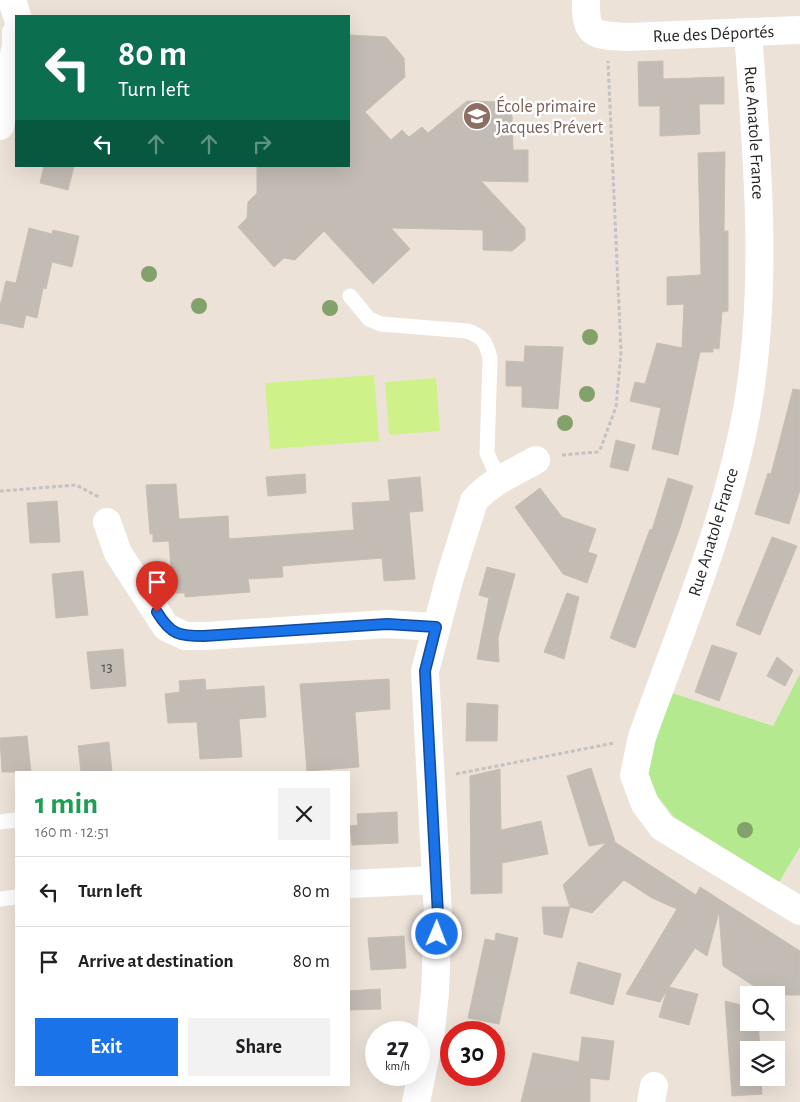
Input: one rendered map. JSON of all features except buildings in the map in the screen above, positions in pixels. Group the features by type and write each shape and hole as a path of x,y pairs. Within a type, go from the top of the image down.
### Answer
{"street":[{"path":"12,0 17,15"},
{"name":"Rue des Déportés","path":"586,0 586,16 593,32 598,35 627,37 800,30"},
{"name":"Rue Anatole France","path":"748,32 760,207 758,322 747,409 723,511 642,737 634,775 645,804 662,827 800,911"},
{"path":"0,126 15,49"},
{"path":"416,1102 431,1030 435,993 438,915 425,671 436,627 474,501 481,493 499,480 536,460"},
{"path":"107,522 118,553 166,628 185,636 387,624 436,627"},
{"path":"350,884 436,880"}],"lane":[{"path":"350,296 369,319 381,324 467,331 478,335 487,345 490,358 488,453 499,480"},
{"path":"0,822 15,820"},
{"path":"0,899 15,897"}],"path":[{"path":"536,460 550,456 597,452 600,450 616,407 621,352 607,56"},
{"path":"0,491 76,485 99,497 107,522"},
{"path":"450,775 642,737"}],"green space":[{"path":"374,375 379,441 270,449 265,383"},
{"path":"436,378 440,431 389,435 385,382"},
{"path":"800,674 800,847 779,882 674,817 656,794 645,765 669,692 773,726"}],"place":[{"name":"École primaire Jacques Prévert","path":"477,116"}],"route":[{"path":"157,612 166,628 185,636 387,624 436,627 425,671 438,915 437,934"}]}
